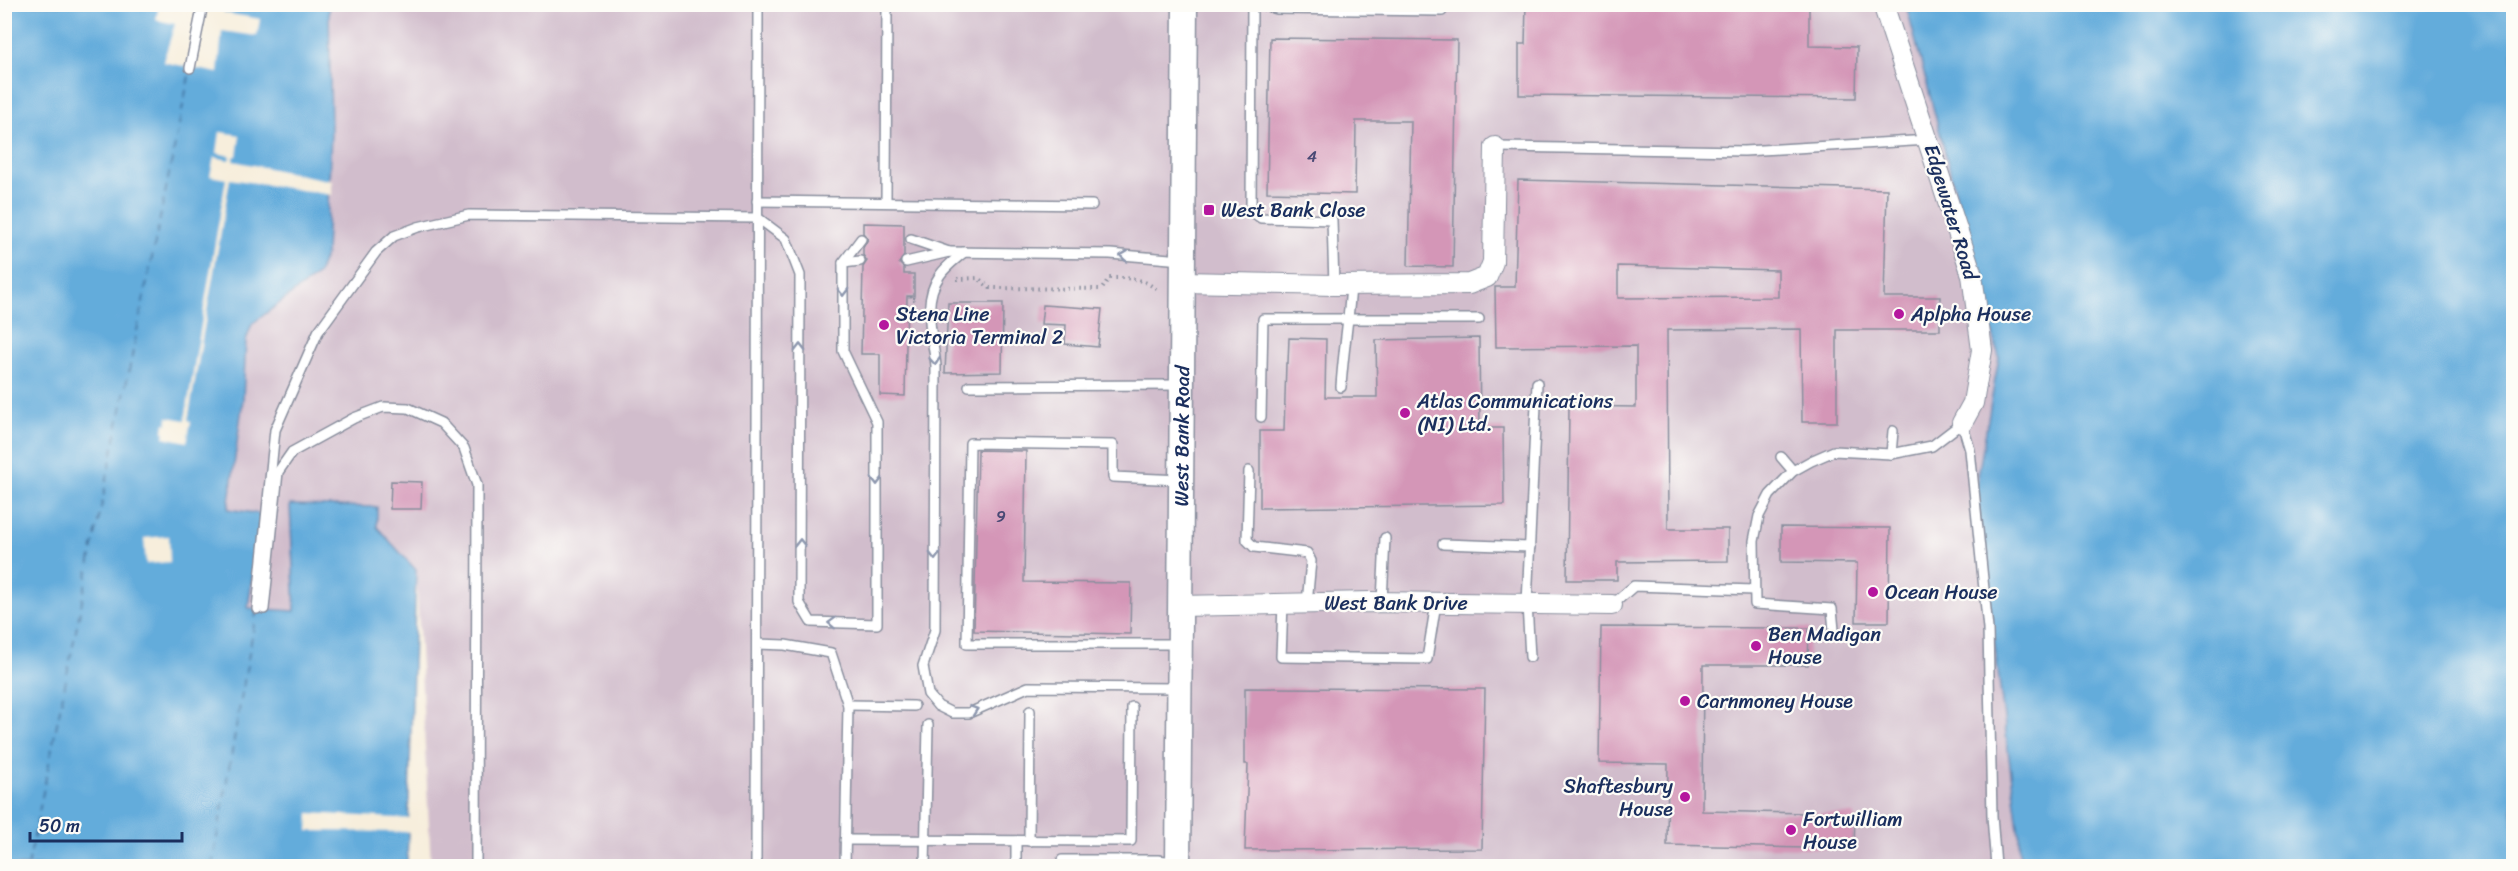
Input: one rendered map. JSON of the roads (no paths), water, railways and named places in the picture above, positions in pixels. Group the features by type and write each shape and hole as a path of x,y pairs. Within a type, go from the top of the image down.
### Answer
{"street":[{"name":"West Bank Road","path":"1178,865 1185,4"},
{"name":"Edgewater Road","path":"1883,4 1972,275 1982,350 1973,403 1962,423"},
{"path":"1182,271 1342,285 1470,284 1488,277 1493,262 1495,147"},
{"name":"West Bank Drive","path":"1179,606 1382,602 1612,604"}],"lane":[{"path":"190,68 203,4"},
{"path":"756,867 758,4"},
{"path":"886,202 887,4"},
{"path":"1252,4 1251,212 1262,218 1332,220 1349,317 1343,347 1341,387"},
{"path":"1260,4 1278,9 1442,11"},
{"path":"1495,147 1744,151 1929,140"},
{"path":"757,201 1092,205"},
{"path":"476,867 477,485 464,448 441,423 408,408 383,407 354,418 292,452 278,472 260,609 275,430 318,332 376,252 394,236 418,227 469,215 758,218 786,239 800,275 800,602 811,622 877,624 878,422 843,351 843,263 861,239"},
{"path":"910,239 949,252"},
{"path":"906,262 949,252 1110,254 1182,271"},
{"path":"964,252 941,273 930,299 930,330 936,366 935,630 923,666 928,694 938,706 952,713 969,713 1028,687 1179,688"},
{"path":"843,263 860,261"},
{"path":"1261,417 1263,319 1349,317 1479,319"},
{"path":"1530,657 1527,604 1537,383"},
{"path":"969,386 1182,385"},
{"path":"1834,630 1832,609 1755,604 1754,541 1759,516 1770,495 1793,471 1834,451 1891,454 1932,446 1962,423 1970,450 1988,629 1992,816 1996,867"},
{"path":"1891,454 1893,431"},
{"path":"1179,644 967,644 970,443 1113,444 1113,477 1181,480"},
{"path":"1781,457 1793,471"},
{"path":"1249,471 1247,540 1254,547 1307,553 1311,561 1307,603"},
{"path":"1382,602 1385,538"},
{"path":"1443,544 1530,547"},
{"path":"1612,604 1634,586 1754,590"},
{"path":"1283,604 1281,657 1426,659 1436,603"},
{"path":"757,644 785,645 831,653 848,705 845,867"},
{"path":"848,705 914,706"},
{"path":"845,840 1131,841 1132,707"},
{"path":"1029,841 1030,711"},
{"path":"925,867 927,725"},
{"path":"1016,841 1016,867"},
{"path":"1062,860 1158,860 1178,865 1206,867"}],"water":[{"path":"5,5 329,5 331,133 326,253 318,274 252,324 246,340 243,399 228,509 261,514 248,608 295,611 290,505 377,507 377,527 416,570 407,866 5,866"},
{"path":"1906,5 2513,5 2513,866 2020,866 2019,835 1975,493 1999,357"}],"place":[{"name":"West Bank Close","path":"1209,210"},
{"name":"Aplpha House","path":"1899,314"},
{"name":"Stena Line Victoria Terminal 2","path":"884,325"},
{"name":"Atlas Communications (NI) Ltd.","path":"1405,413"},
{"name":"Ocean House","path":"1873,592"},
{"name":"Ben Madigan House","path":"1756,646"},
{"name":"Carnmoney House","path":"1685,701"},
{"name":"Shaftesbury House","path":"1685,797"},
{"name":"Fortwilliam House","path":"1791,830"}]}
